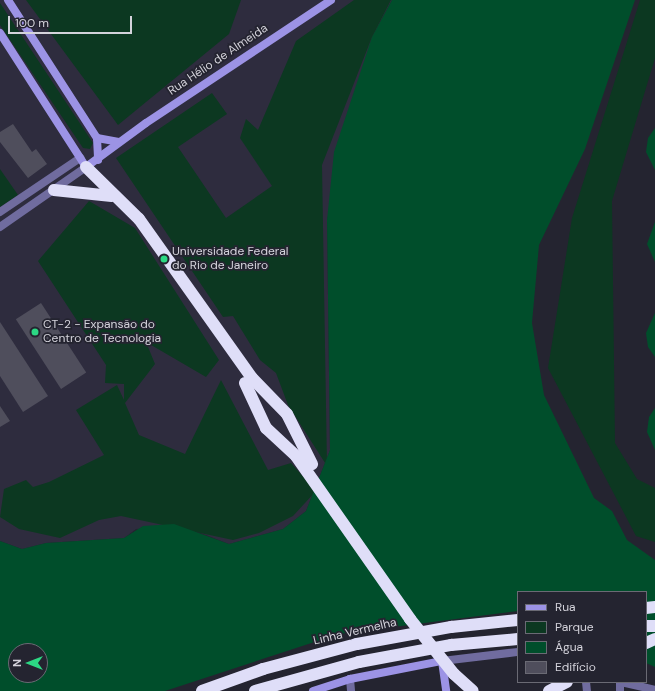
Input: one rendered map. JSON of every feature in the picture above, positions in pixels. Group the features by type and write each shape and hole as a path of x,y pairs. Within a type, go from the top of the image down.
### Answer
{"highway":[{"path":"83,162 112,196 139,219 224,346 245,383 266,428 301,462 410,619 432,644 454,674 474,691"},
{"path":"54,190 112,196"},
{"path":"224,346 256,384 287,414 303,452 417,615 432,644"},
{"name":"Linha Vermelha","path":"202,691 263,669 357,644 451,626 517,620"},
{"path":"255,691 359,662 451,645 517,639"},
{"path":"549,691 565,683"}],"street":[{"path":"8,0 97,138 98,160"},
{"name":"Rua Hélio de Almeida","path":"83,162 98,160 119,142 331,0"},
{"path":"0,33 83,162"},
{"path":"97,138 119,142"},
{"path":"0,227 54,190 83,162"},
{"path":"0,212 83,162"},
{"path":"314,691 350,679 442,661 517,652"},
{"path":"442,661 446,691"},
{"path":"350,679 351,691"},
{"path":"624,683 650,690"}],"shaded area":[{"name":"Universidade Federal do Rio de Janeiro","path":"0,0 392,0 372,37 327,220 330,450 306,511 283,529 229,544 183,526 136,529 124,538 46,543 22,549 0,541"}],"green space":[{"path":"26,0 241,0 229,34 118,125"},
{"path":"354,0 391,0 372,37 322,165 327,466 288,405 276,373 260,360 233,316 223,317 116,158 212,93 227,114 178,147 226,218 272,186 240,138 246,119 258,130 296,41"},
{"path":"640,0 655,0 655,58 612,201 615,443 637,479 655,488 655,542 636,536 548,368 572,218"},
{"path":"0,3 93,143 90,149 83,148 0,25"},
{"path":"0,169 18,195 0,207"},
{"path":"89,201 135,228 219,360 206,377 146,342 155,364 125,403 139,435 185,454 221,380 268,470 291,463 316,491 293,516 259,533 233,540 121,516 99,520 60,538 19,529 0,517 4,489 26,480 33,487 49,482 104,455 76,410 117,385 124,400 124,384 105,383 106,365 38,261"}],"water":[{"path":"392,0 635,0 585,149 539,245 532,323 544,395 594,498 612,511 627,540 655,560 655,667 647,663 647,591 517,591 517,611 339,634 165,691 0,691 0,541 22,549 46,543 124,538 143,526 174,524 229,544 283,529 306,511 330,450 327,220 334,152 372,37"},
{"path":"655,128 655,170 646,152 648,138"},
{"path":"655,222 655,262 647,244"},
{"path":"655,313 655,357 648,347 646,333"},
{"path":"655,408 655,450 647,432 649,417"}],"building":[{"path":"13,124 32,152 36,149 47,164 28,178 0,142 0,132"},
{"path":"41,303 86,373 61,389 16,319"},
{"path":"0,322 48,396 23,412 0,376"},
{"path":"0,406 10,421 0,427"}],"place":[{"name":"Universidade Federal do Rio de Janeiro","path":"164,259"},
{"name":"CT-2 - Expansão do Centro de Tecnologia","path":"35,332"}]}
